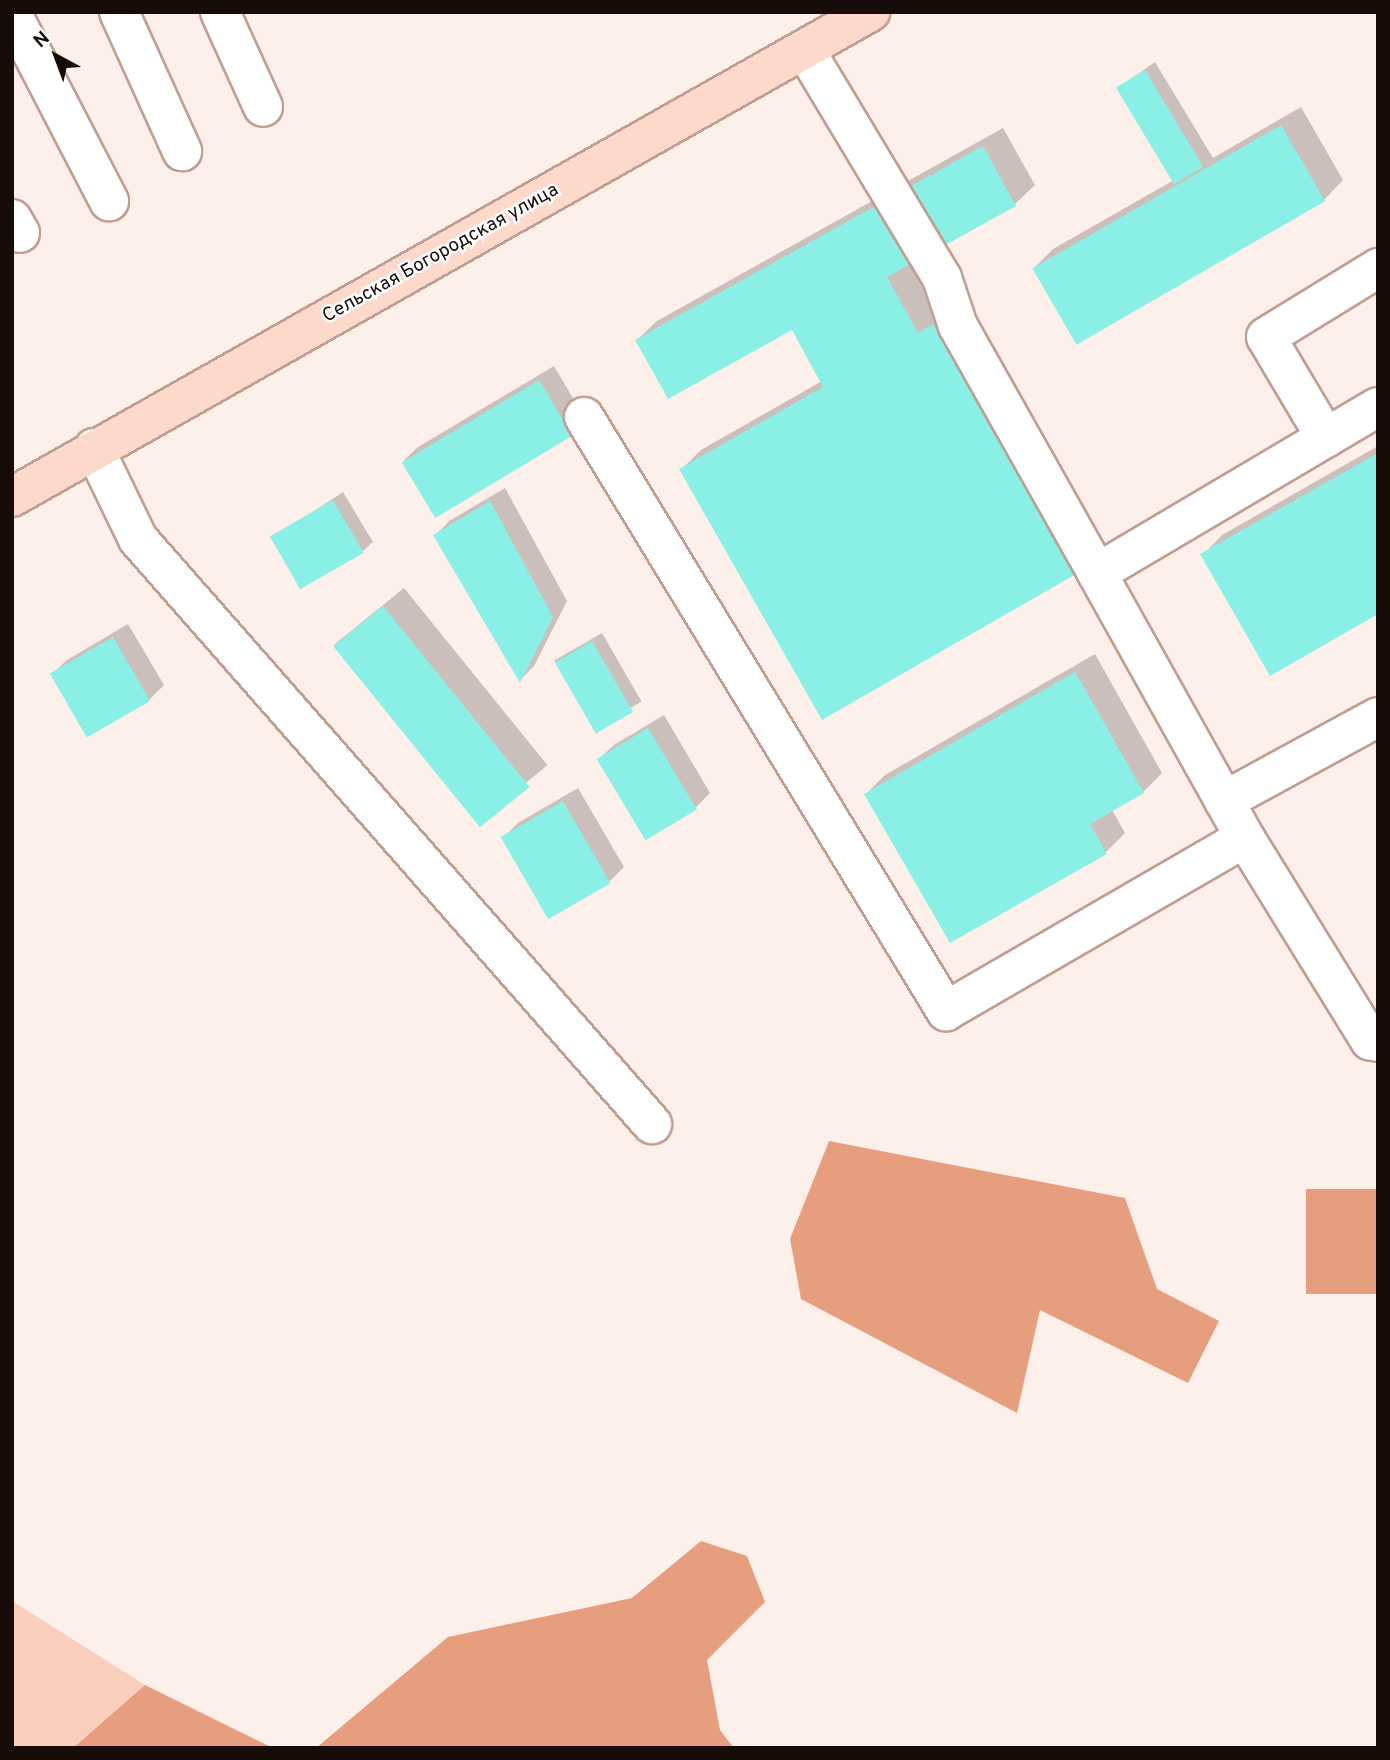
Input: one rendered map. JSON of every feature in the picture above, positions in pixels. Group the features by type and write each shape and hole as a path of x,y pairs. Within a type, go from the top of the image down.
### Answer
{"main road":[{"name":"Сельская Богородская улица","path":"12,497 94,448 870,12"}],"street":[{"path":"120,12 182,151"},
{"path":"220,12 263,107"},
{"path":"12,14 109,201"},
{"path":"806,50 942,278 958,326 1245,838 1370,1040 1378,1042"},
{"path":"1326,438 1266,337 1378,268"},
{"path":"1097,573 1378,407"},
{"path":"584,417 946,1011 1245,838"},
{"path":"94,448 138,539 652,1124"},
{"path":"1224,801 1378,717"}],"shaded area":[{"path":"829,1141 1125,1198 1157,1289 1219,1321 1188,1383 1040,1310 1017,1413 801,1299 790,1239"},
{"path":"1306,1189 1378,1189 1378,1294 1306,1294"},
{"path":"701,1541 747,1556 765,1602 707,1660 720,1730 734,1748 316,1748 448,1637 632,1598"},
{"path":"12,1601 145,1685 73,1748 12,1748"},
{"path":"145,1685 273,1748 73,1748"}],"building":[{"path":"1145,70 1203,167 1174,184 1116,88"},
{"path":"1281,125 1325,201 1076,345 1032,268"},
{"path":"983,146 1016,206 887,277 918,333 933,324 1076,574 822,720 679,469 823,387 792,330 668,399 635,340"},
{"path":"539,380 572,436 435,518 402,462"},
{"path":"1378,453 1378,614 1270,676 1200,554"},
{"path":"333,500 364,553 300,589 270,536"},
{"path":"490,501 553,617 520,683 433,535"},
{"path":"383,606 530,787 480,827 333,646"},
{"path":"113,637 150,701 87,738 50,674"},
{"path":"592,641 633,712 596,734 555,662"},
{"path":"1075,672 1144,793 1090,824 1107,854 950,943 864,794"},
{"path":"648,728 697,809 645,840 597,759"},
{"path":"563,801 610,883 548,919 501,837"}]}
